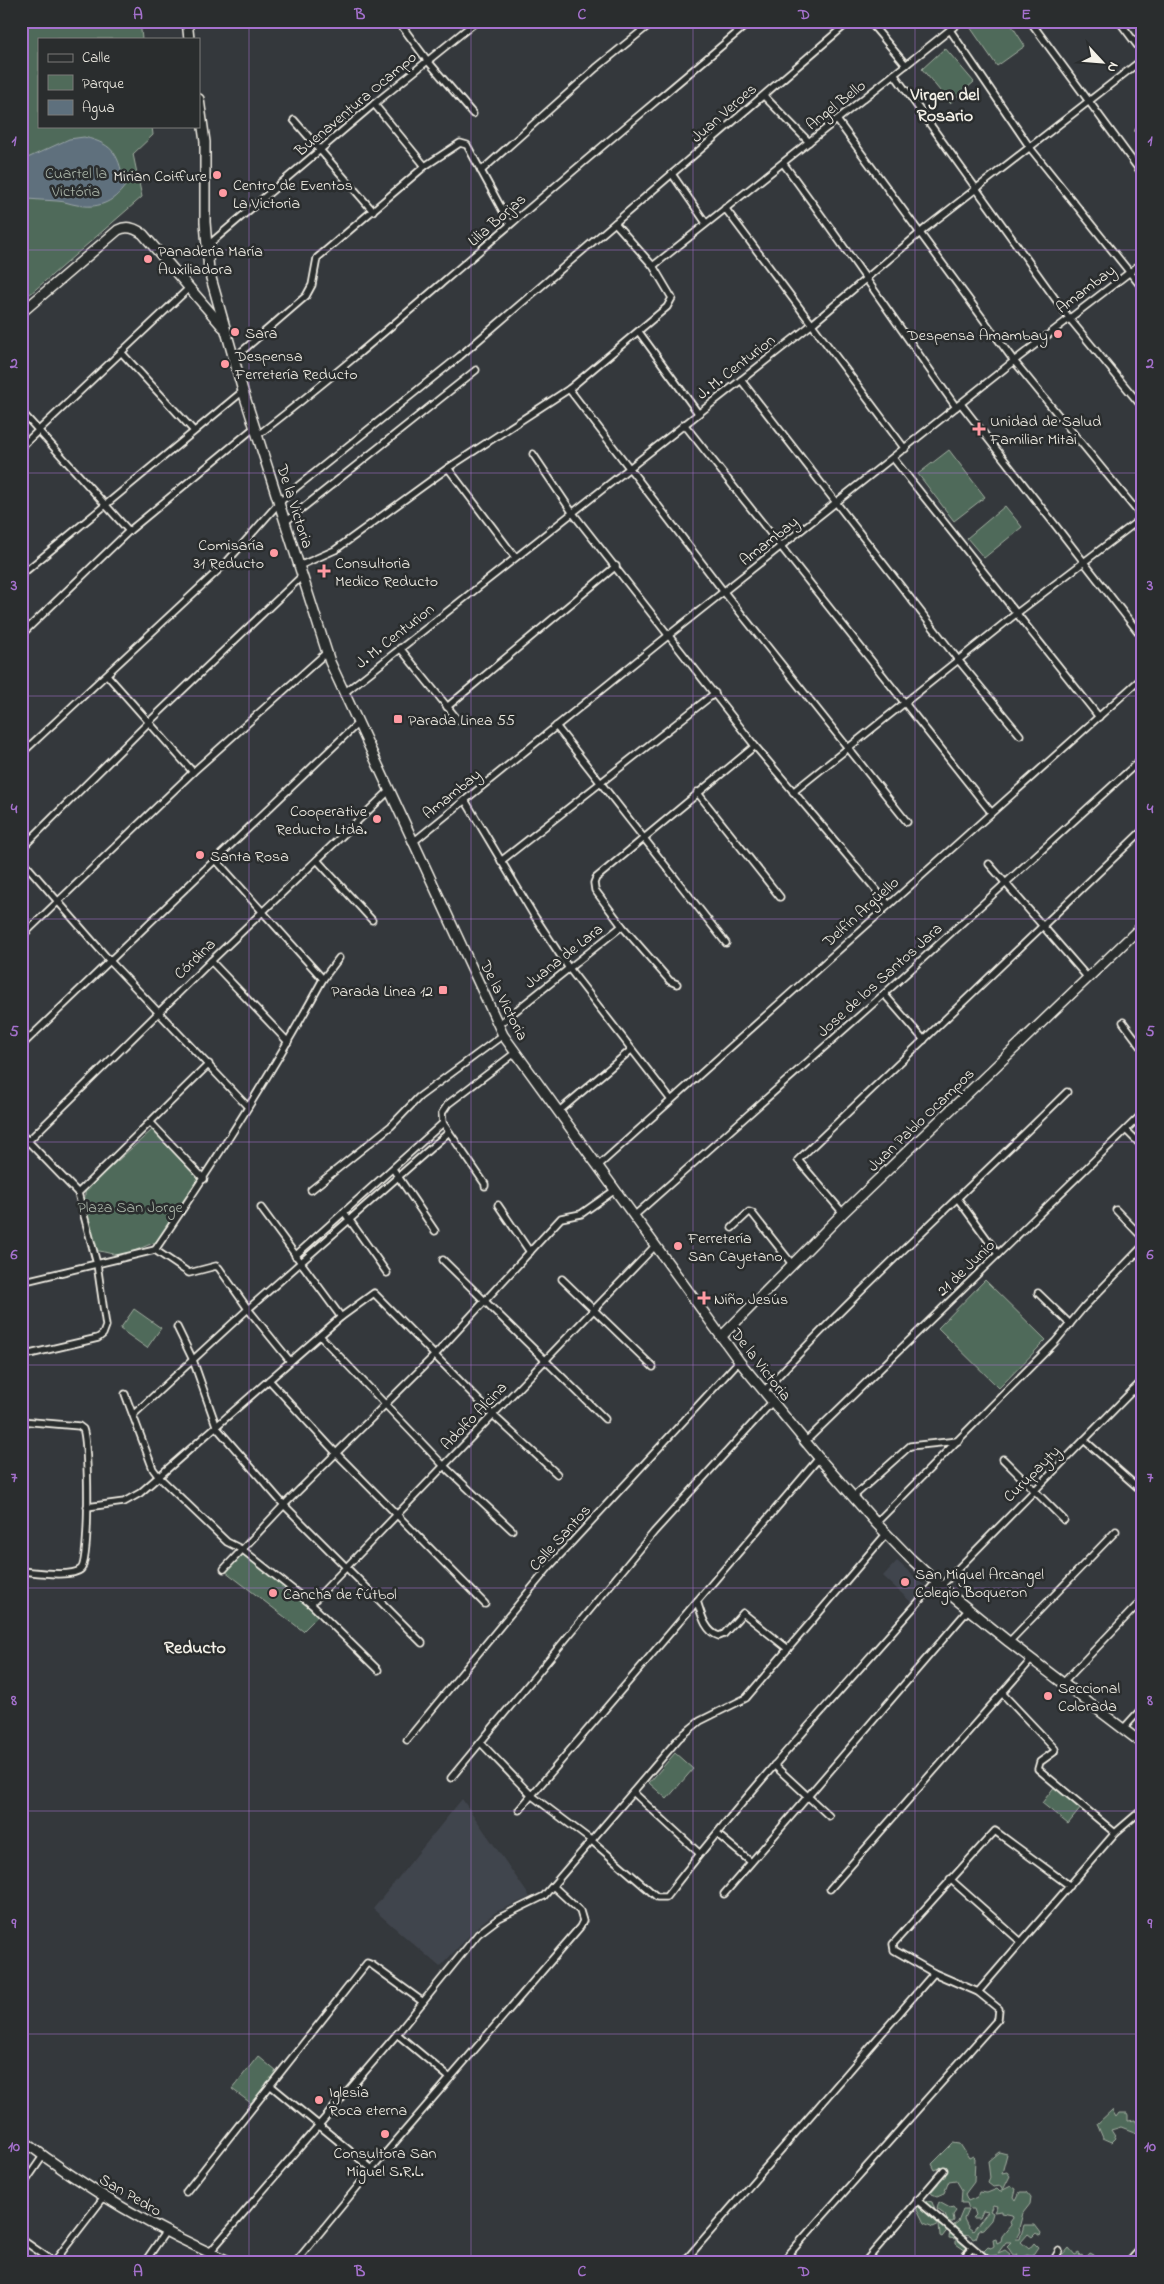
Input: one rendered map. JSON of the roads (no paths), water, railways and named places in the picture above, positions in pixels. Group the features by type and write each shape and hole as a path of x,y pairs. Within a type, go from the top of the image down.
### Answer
{"main road":[{"path":"187,21 190,38"},
{"name":"De la Victoria","path":"200,106 205,142 208,271 214,310 224,328 242,391 327,652 412,842 503,1035 739,1361 819,1458 876,1523 938,1584 1009,1642 1143,1744"},
{"path":"21,313 118,230 126,227 136,229 143,234 188,288 214,310"},
{"name":"Juan Pablo Ocampos","path":"721,1336 843,1214 1143,925"},
{"name":"San Pedro","path":"21,2139 104,2197 166,2231 233,2263"}],"street":[{"path":"398,21 427,60 473,114"},
{"name":"Buenaventura Ocampo","path":"207,246 374,104 476,21"},
{"path":"481,171 596,68 654,21"},
{"name":"Lilia Borjas","path":"21,635 129,531 376,340 510,224 751,21"},
{"name":"Juan Veroes","path":"21,754 225,564 279,504 305,480 460,356 850,21"},
{"path":"870,21 906,65"},
{"name":"Angel Bello","path":"653,266 960,21"},
{"path":"1030,21 1143,175"},
{"path":"1119,21 1143,53"},
{"path":"950,30 1030,148 1143,289"},
{"name":"J. M. Centurion","path":"344,693 628,467 811,325 920,233 1143,60"},
{"path":"894,74 975,190 1069,318 1143,408"},
{"path":"764,96 808,142"},
{"path":"374,104 425,166"},
{"path":"294,120 373,210"},
{"path":"793,792 1017,613 1143,517 1014,361 837,120"},
{"path":"233,359 306,296 312,285 318,258 425,166 460,143 467,145 510,224"},
{"path":"782,163 824,218 865,279 959,406 1084,561 1143,638"},
{"path":"672,174 706,223"},
{"path":"725,208 905,448"},
{"path":"299,566 335,550 448,468 568,389 667,307 672,298 653,266 615,223"},
{"name":"Amambay","path":"412,842 1014,361 1143,262"},
{"path":"21,447 188,288"},
{"path":"639,332 698,413"},
{"path":"121,352 194,430"},
{"path":"285,522 476,370"},
{"path":"740,380 837,502 959,661 1020,735"},
{"path":"568,389 724,592 908,822"},
{"path":"21,574 242,391"},
{"path":"21,410 129,531"},
{"path":"684,424 991,812"},
{"path":"533,454 572,512 755,746 888,904"},
{"path":"893,458 1099,717"},
{"path":"448,468 515,557"},
{"path":"447,707 616,566"},
{"path":"21,849 148,723 302,576"},
{"path":"400,648 458,720"},
{"path":"21,937 193,772 327,652"},
{"path":"107,675 193,772"},
{"name":"Delfín Argüello","path":"598,1166 1143,677"},
{"path":"501,860 715,693"},
{"path":"21,1046 358,723"},
{"path":"556,726 726,943"},
{"path":"677,984 670,981 622,926 595,890 594,883 596,878 696,792 755,746"},
{"name":"Jose de los Santos Jara","path":"634,1216 884,994 1135,764 1142,762"},
{"name":"Córdina","path":"21,1148 157,1012 389,791"},
{"path":"696,792 780,896"},
{"path":"464,800 568,968 671,1100"},
{"path":"843,1214 798,1160 1142,831"},
{"path":"21,859 60,901 109,960 248,1107"},
{"path":"215,859 323,979"},
{"path":"317,860 372,920"},
{"path":"989,864 1088,978"},
{"name":"Juana de Lara","path":"498,1025 622,926"},
{"path":"21,1282 154,1250 204,1178 288,1042 323,979 339,958"},
{"path":"211,961 288,1042"},
{"path":"884,994 924,1040"},
{"path":"1123,1022 1143,1049"},
{"path":"311,1190 391,1126 419,1097 503,1035"},
{"path":"558,1112 631,1050"},
{"path":"485,1186 486,1184 443,1123 442,1113 448,1104 515,1053"},
{"path":"78,1193 209,1064"},
{"path":"764,1391 825,1325 1067,1092"},
{"name":"21 de Junio","path":"806,1442 1143,1113"},
{"path":"151,1123 204,1178"},
{"path":"295,1256 443,1123"},
{"path":"1126,1130 1143,1147"},
{"path":"134,1414 248,1309 449,1132"},
{"path":"21,1134 78,1193 97,1264 106,1326 103,1334 98,1338 21,1356"},
{"path":"393,1169 435,1231"},
{"path":"224,1569 284,1505 435,1355 561,1218 581,1214 615,1190"},
{"path":"958,1199 998,1254"},
{"path":"498,1205 530,1252"},
{"path":"261,1208 341,1318"},
{"path":"1116,1210 1143,1238"},
{"path":"344,1212 387,1273"},
{"path":"732,1228 749,1212 752,1213 792,1264"},
{"name":"Adolfo Alcina","path":"311,1604 655,1246"},
{"path":"876,1523 958,1441 1143,1246"},
{"path":"154,1250 185,1272 192,1273 212,1266 219,1268 248,1309 290,1361"},
{"path":"443,1260 605,1419"},
{"path":"562,1279 653,1367"},
{"path":"87,1507 127,1501 159,1477 217,1428 290,1361 374,1293 493,1415 557,1474"},
{"path":"1038,1293 1070,1324"},
{"path":"177,1327 194,1360 217,1428 284,1505 422,1643"},
{"path":"320,1336 444,1466 512,1530"},
{"name":"Calle Santos","path":"407,1740 549,1567 739,1361"},
{"path":"268,1380 396,1515 485,1604"},
{"name":"Curupayty","path":"592,1841 657,1897 666,1897 700,1853 774,1765 938,1584 1143,1380"},
{"path":"1133,1390 1143,1399"},
{"path":"125,1394 153,1469 159,1477 227,1542 243,1550 311,1604 378,1670"},
{"path":"452,1778 654,1532 772,1402"},
{"path":"21,1420 80,1426 83,1429 87,1507 85,1561 82,1568 74,1574 21,1571"},
{"path":"1084,1440 1143,1492"},
{"path":"853,1497 910,1446 958,1441"},
{"path":"519,1810 819,1458"},
{"path":"1003,1459 1064,1520"},
{"path":"1009,1642 1116,1531"},
{"path":"210,2252 397,2034 487,1925 544,1896 676,1740 700,1721 746,1698 887,1533"},
{"path":"1063,1683 1143,1600"},
{"path":"697,1601 708,1628 715,1635 724,1634 742,1613 746,1614 788,1648"},
{"path":"724,1894 969,1609"},
{"path":"830,1889 1032,1659"},
{"path":"1002,1693 1055,1749 1054,1752 1040,1762 1038,1769 1115,1833"},
{"path":"1123,1728 1143,1707"},
{"path":"481,1743 531,1795 592,1841"},
{"path":"774,1765 829,1816"},
{"path":"633,1792 700,1853"},
{"path":"978,1992 1115,1833 1143,1809"},
{"path":"781,2263 998,2019 999,2009 978,1992 934,1973 894,1950 893,1946 950,1879 995,1831 1070,1886"},
{"path":"717,1834 751,1862"},
{"path":"950,1879 1020,1941"},
{"path":"295,2263 372,2169 580,1927 583,1921 580,1911 553,1886"},
{"path":"186,2192 367,1963 423,2002"},
{"path":"683,2263 934,1973"},
{"path":"397,2034 450,2078"},
{"path":"270,2085 372,2169"},
{"path":"21,2188 44,2156"},
{"path":"864,2263 916,2200 944,2170"},
{"path":"21,2239 54,2262 104,2197"},
{"path":"916,2200 991,2263"},
{"path":"144,2263 166,2231"},
{"path":"1128,2263 1143,2246"},
{"path":"959,2263 972,2248"},
{"path":"1052,2263 1059,2251"}],"water":[{"path":"84,137 103,144 114,153 120,166 125,186 115,197 110,201 91,206 21,198 21,161 69,139"}],"waterway":[{"path":"773,1410 784,1424"},
{"path":"796,1439 803,1447"},
{"path":"936,1588 942,1593"},
{"path":"946,1596 961,1609"}],"place":[{"name":"Mirian Coiffure","path":"217,175"},
{"name":"Centro de Eventos La Victoria","path":"223,193"},
{"name":"Panadería María Auxiliadora","path":"148,259"},
{"name":"Sara","path":"235,332"},
{"name":"Despensa Amambay","path":"1058,334"},
{"name":"Despensa Ferretería Reducto","path":"225,364"},
{"name":"Unidad de Salud Familiar Mitai","path":"979,429"},
{"name":"Comisaría 31 Reducto","path":"274,553"},
{"name":"Consultoria Medico Reducto","path":"324,571"},
{"name":"Parada Linea 55","path":"398,719"},
{"name":"Cooperative Reducto Ltda.","path":"377,819"},
{"name":"Santa Rosa","path":"200,855"},
{"name":"Parada Linea 12","path":"443,990"},
{"name":"Ferretería San Cayetano","path":"678,1246"},
{"name":"Niño Jesús","path":"704,1298"},
{"name":"San Miguel Arcangel Colegio Boqueron","path":"905,1582"},
{"name":"Cancha de fútbol","path":"273,1593"},
{"name":"Seccional Colorada","path":"1048,1696"},
{"name":"Iglesia Roca eterna","path":"319,2100"},
{"name":"Consultora San Miguel S.R.L.","path":"385,2134"}],"district":[{"name":"Virgen del Rosario","path":"945,104"},
{"name":"Reducto","path":"195,1647"}],"park label":[{"name":"Cuartel la Victória","path":"76,181"},
{"name":"Plaza San Jorge","path":"130,1206"}]}
